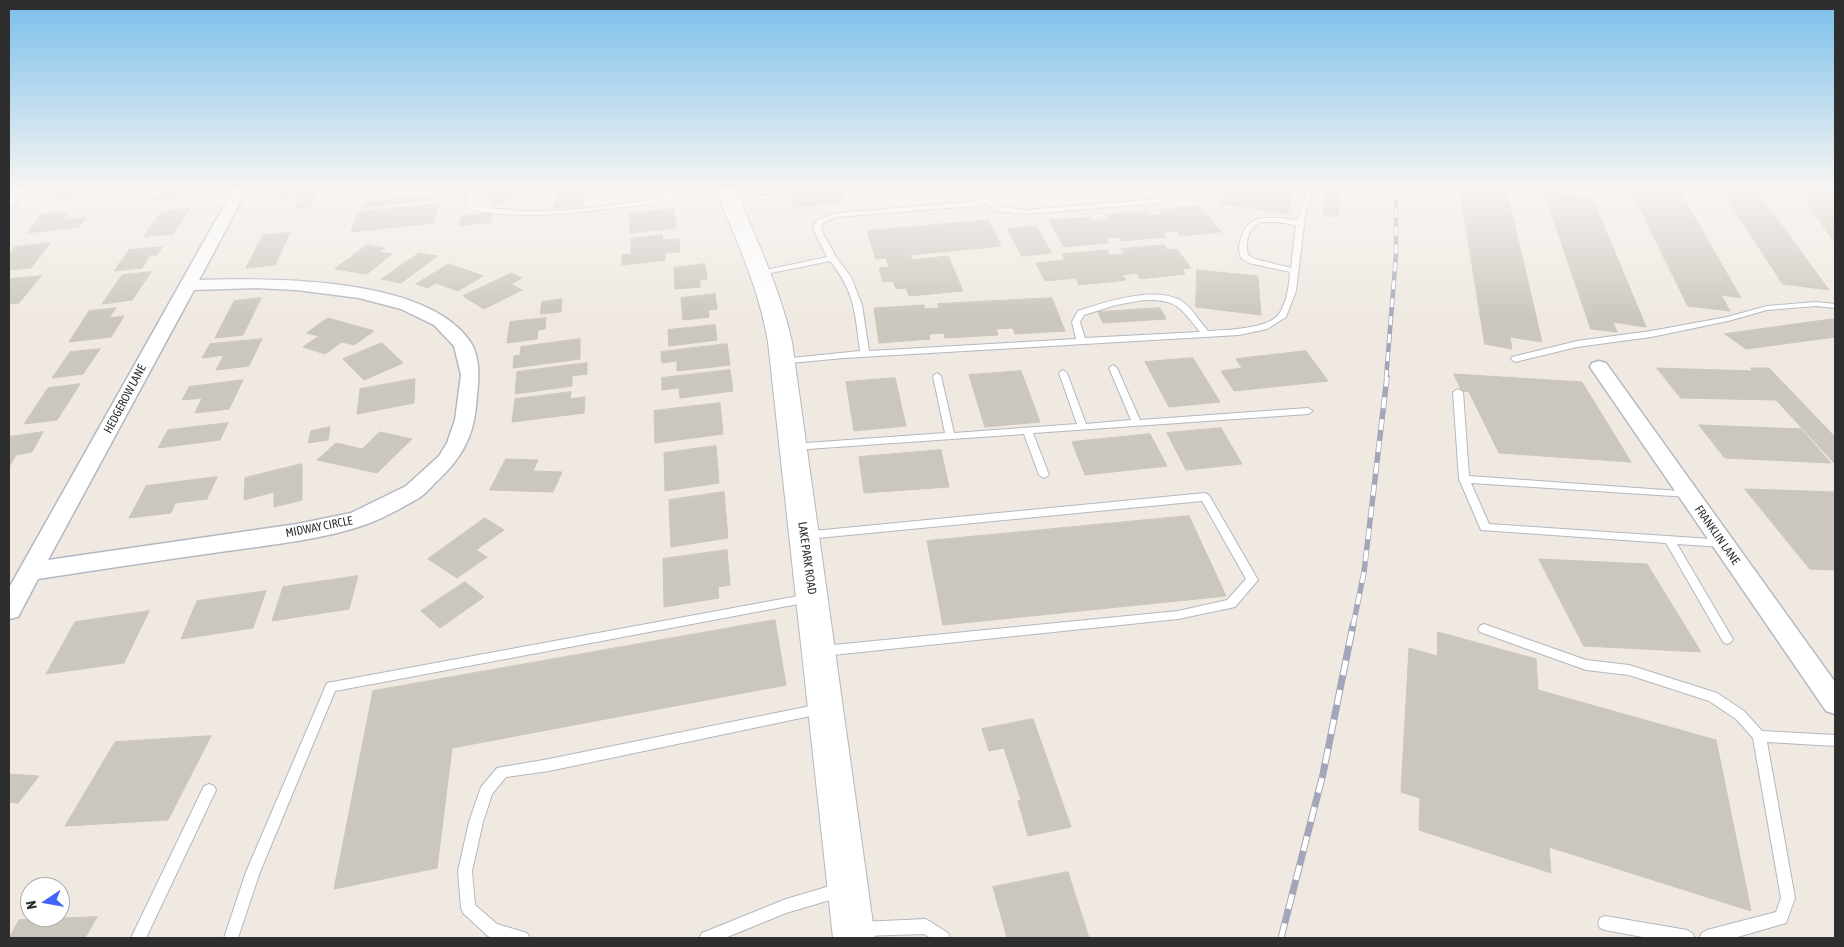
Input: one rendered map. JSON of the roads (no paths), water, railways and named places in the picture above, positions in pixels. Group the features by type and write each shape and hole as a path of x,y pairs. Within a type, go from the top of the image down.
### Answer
{"main road":[{"name":"LAKE PARK ROAD","path":"743,232 761,273 774,311 854,934"}],"street":[{"name":"HEDGEROW LANE","path":"9,610 216,232"},
{"name":"MIDWAY CIRCLE","path":"31,571 297,532 356,520 414,491 446,461 457,443 465,420 470,375 463,345 440,321 407,304 359,293 281,284 186,285"},
{"name":"FRANKLIN LANE","path":"1599,367 1835,702"}],"lane":[{"path":"819,232 832,258 847,277 858,305 865,354"},
{"path":"1246,232 1242,248 1244,256 1252,261 1294,271"},
{"path":"782,362 865,354 1239,332 1264,327 1282,317 1292,292 1299,232"},
{"path":"761,273 832,258"},
{"path":"1081,342 1076,322 1081,313 1116,303 1155,297 1176,301 1206,334"},
{"path":"1516,359 1577,344 1651,334 1728,319 1767,308 1816,304 1835,306"},
{"path":"1114,368 1136,422"},
{"path":"1062,373 1082,426"},
{"path":"938,376 950,436"},
{"path":"1458,392 1464,479 1485,527 1723,543"},
{"path":"792,447 1308,410"},
{"path":"1027,430 1044,475"},
{"path":"1464,479 1689,494"},
{"path":"803,536 1205,498 1252,580 1232,604 1178,616 819,651"},
{"path":"1669,539 1728,639"},
{"path":"231,938 253,872 331,687 812,597"},
{"path":"1484,629 1586,665 1629,670 1713,697 1740,715 1759,736 1788,898 1781,918 1707,938"},
{"path":"522,938 493,931 468,908 465,870 476,822 486,790 502,772 548,765 826,708"},
{"path":"1759,736 1835,740"},
{"path":"138,938 209,790"},
{"path":"707,938 786,906 848,888"},
{"path":"1605,923 1687,938"},
{"path":"854,934 926,926 943,938"}],"railway":[{"path":"1386,379 1396,255 1396,232"},
{"path":"1353,626 1364,572 1387,377"},
{"path":"1281,938 1323,774 1353,625"}]}
